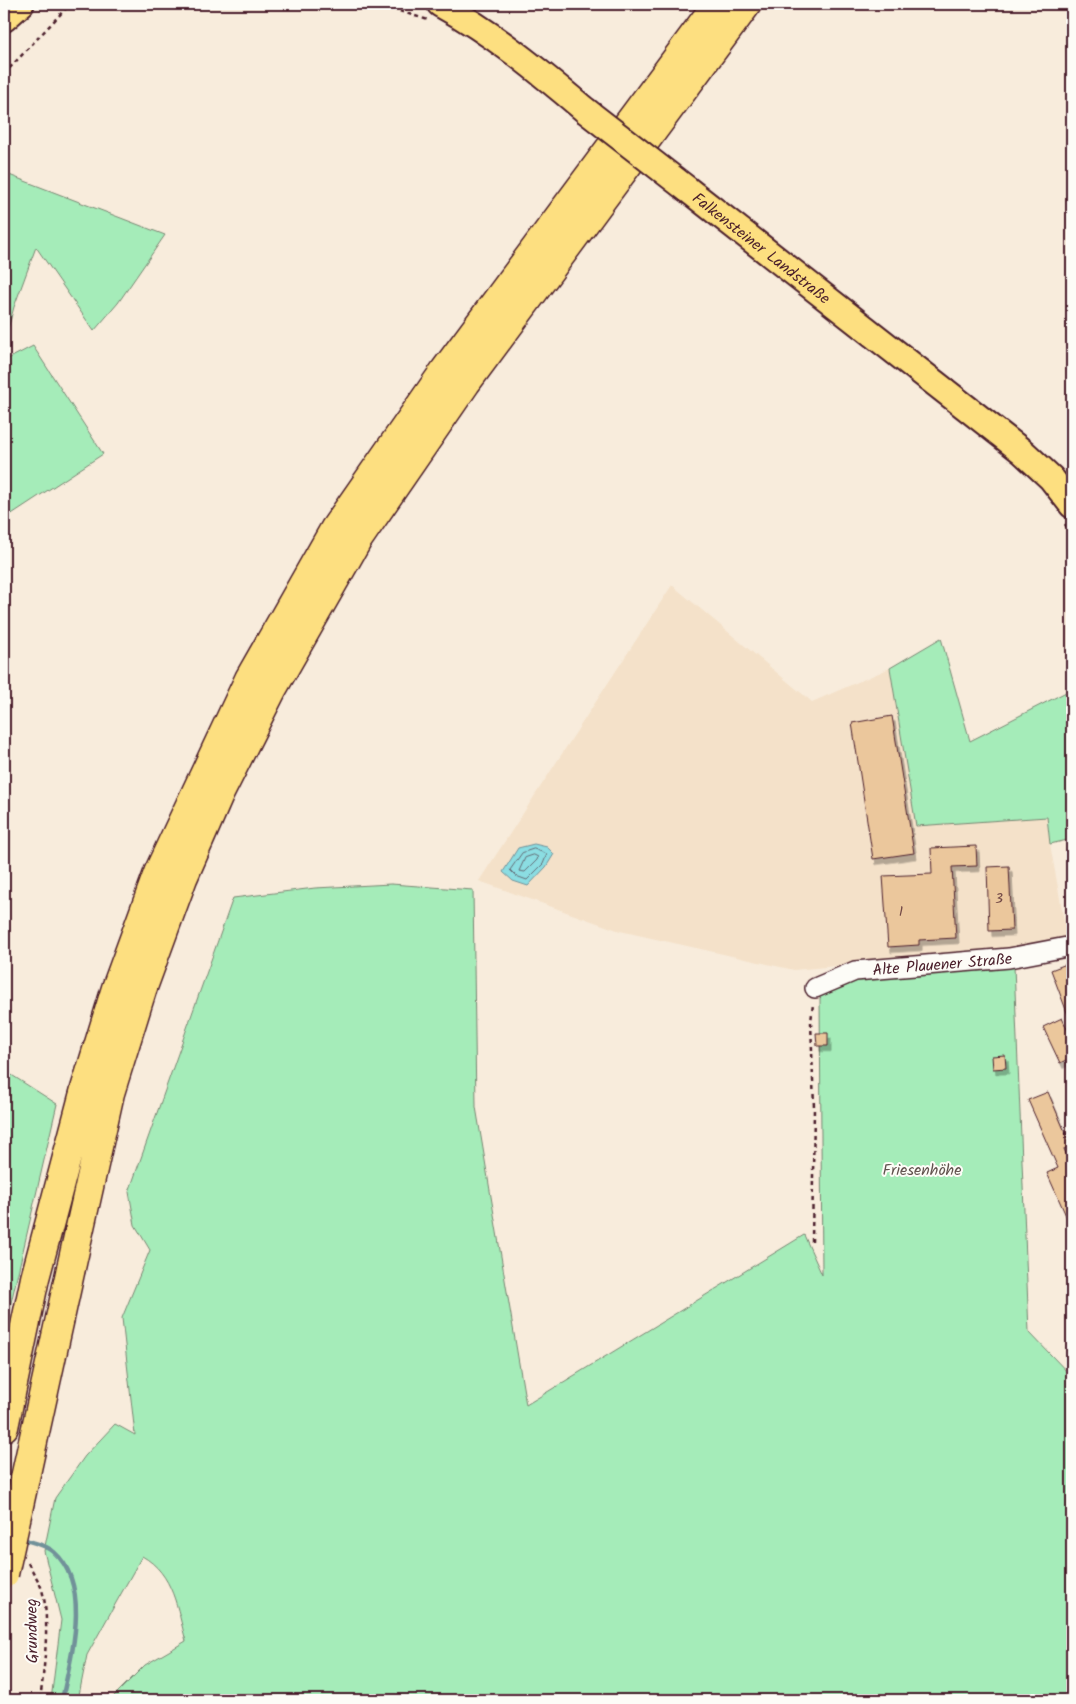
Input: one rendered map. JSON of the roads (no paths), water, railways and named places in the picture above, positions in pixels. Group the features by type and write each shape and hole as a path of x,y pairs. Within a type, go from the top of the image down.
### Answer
{"highway":[{"path":"4,1427 35,1278 85,1089 116,988 158,873 249,679 335,528 445,370 717,4"},
{"path":"4,1574 110,1093 142,990 183,878 220,793 273,688 356,541 455,399 748,4"}],"main road":[{"path":"4,19 21,4"},
{"name":"Falkensteiner Landstraße","path":"440,4 465,18 538,70 585,110 1023,452 1051,478 1072,505"}],"street":[{"name":"Alte Plauener Straße","path":"815,988 855,971 1009,958 1072,946"}],"water":[{"path":"534,844 547,847 554,854 546,867 528,886 513,881 503,872 518,848"}],"waterway":[{"path":"22,1539 54,1552 66,1566 73,1583 76,1602 76,1623 62,1700"}],"park label":[{"name":"Friesenhöhe","path":"922,1169"}]}
